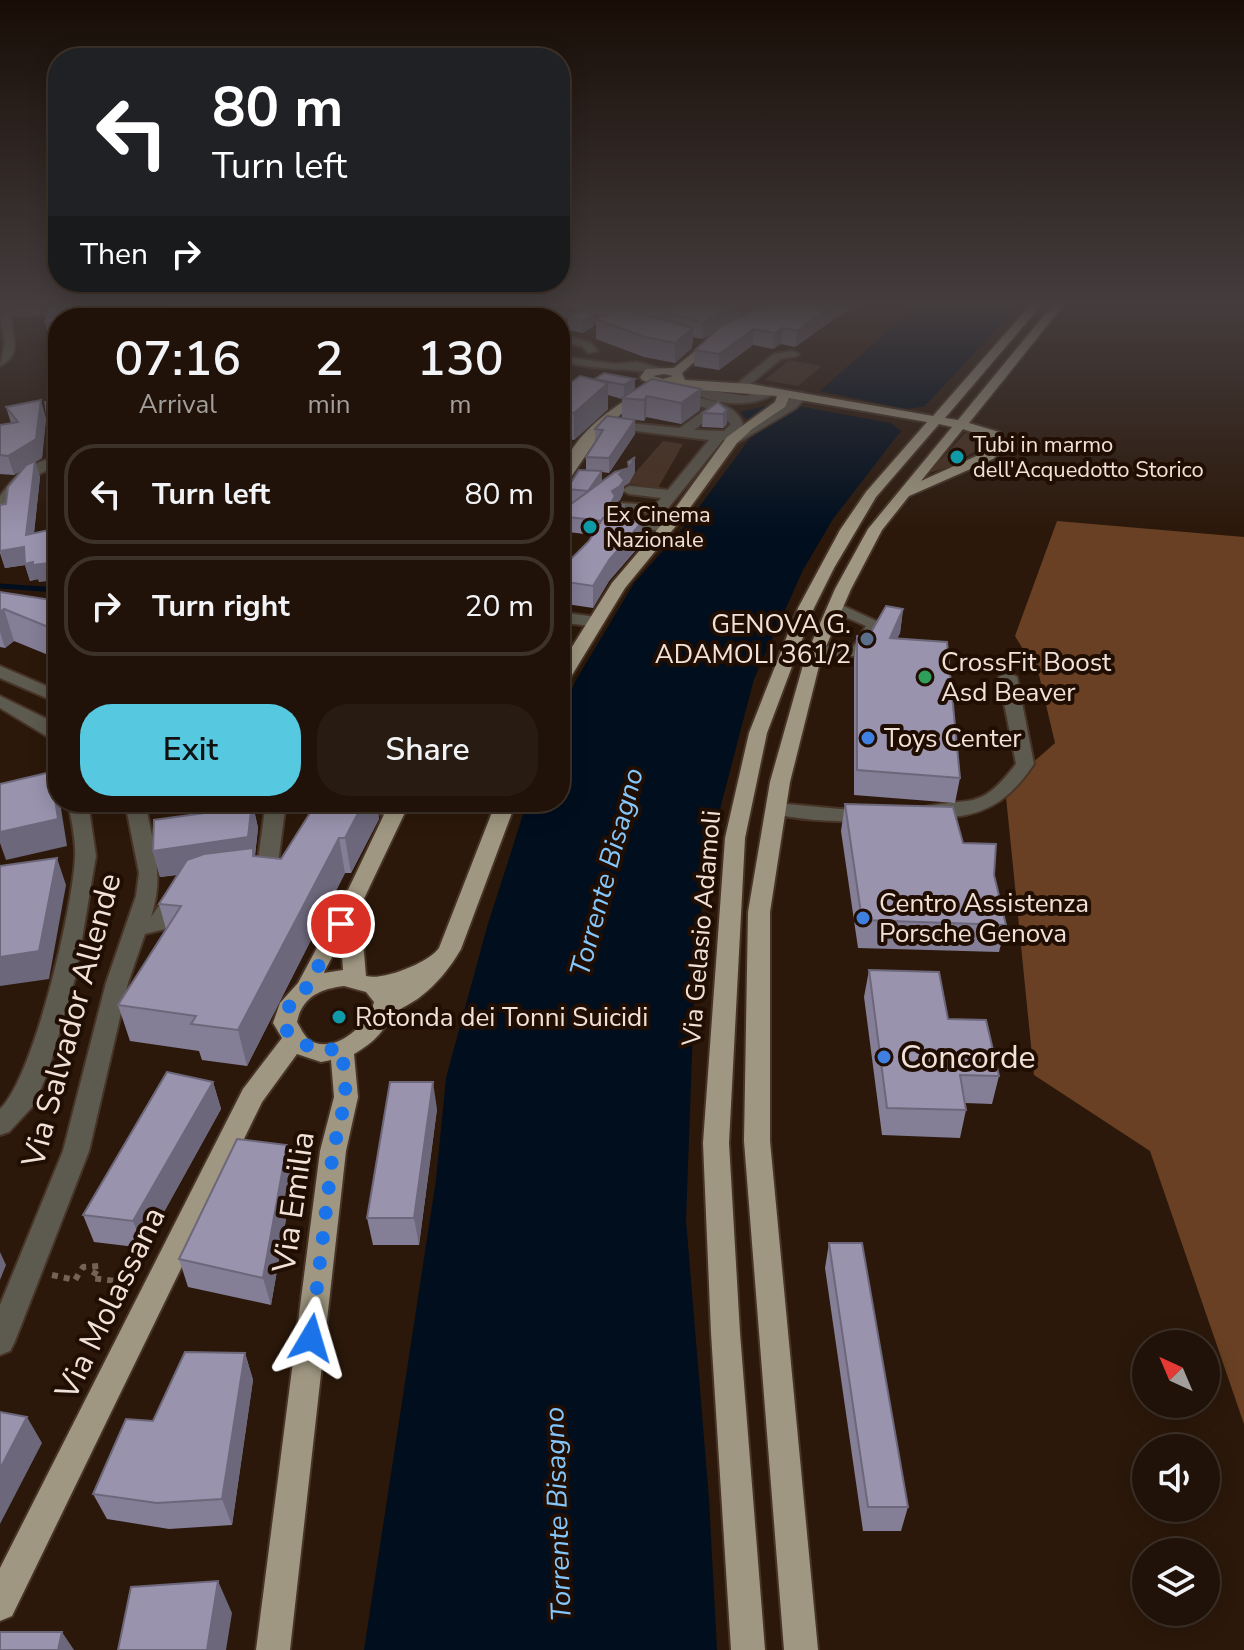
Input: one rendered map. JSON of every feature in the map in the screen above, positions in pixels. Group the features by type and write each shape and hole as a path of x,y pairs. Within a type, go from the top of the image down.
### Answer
{"main road":[{"path":"570,472 581,444 652,379"},
{"path":"689,379 747,386 938,421 994,435 1001,444 988,456 934,478 896,500"},
{"name":"Via Gelasio Adamoli","path":"748,1650 716,1140 728,912 737,819 752,757 781,669 814,589 871,495 974,379"},
{"name":"Via Gelasio Adamoli","path":"801,1650 757,1141 759,912 780,782 816,651 875,529 896,500 938,421 981,379"},
{"path":"570,664 618,586 679,513 725,438 781,404 784,393"},
{"path":"308,987 396,812"},
{"path":"385,1009 412,994 441,963 459,927 502,812"},
{"path":"350,908 365,983 383,997 385,1009 380,1026 373,1034 342,1049 317,1050 294,1040 285,1023 286,1013 290,1003 308,987 331,979 365,983 441,963"},
{"name":"Via Molassana","path":"0,1604 252,1096 294,1040"},
{"name":"Via Emilia","path":"273,1650 333,1151 346,1097 342,1049"}],"street":[{"path":"664,379 717,406 735,418 737,424 648,522 650,527 665,530"},
{"path":"665,379 697,393 749,400 760,399 770,391"},
{"path":"747,386 754,379"},
{"path":"604,423 725,438 806,397"},
{"path":"609,403 628,403"},
{"path":"683,432 717,406"},
{"path":"0,506 17,481 42,463 48,462"},
{"path":"629,490 672,495"},
{"path":"622,507 659,510"},
{"path":"816,651 858,652 875,624 835,607"},
{"path":"570,618 596,622"},
{"path":"0,671 48,693"},
{"path":"913,813 989,805 1007,790 1025,764 1008,677"},
{"path":"0,701 48,729"},
{"path":"776,809 840,815 884,814"},
{"path":"0,1125 21,1105 36,1072 65,975 86,856 79,812"},
{"name":"Via Salvador Allende","path":"0,1341 76,1151 117,983 147,896 149,873 137,812"},
{"path":"250,820 267,812"},
{"path":"238,876 267,871 275,812"},
{"path":"134,929 157,924 176,896 196,882"}],"path":[{"path":"46,1277 54,1275 75,1280 83,1267 99,1266 92,1278 159,1286"}],"shaded area":[{"path":"766,379 806,379 798,386"},
{"path":"965,433 979,435 986,445 948,467 929,473"},
{"path":"663,441 683,444 658,488 626,483"},
{"path":"1057,521 1244,537 1244,1424 1220,1354 1220,1330 1212,1330 1150,1151 1034,1075 1005,787 1055,743 1039,675 1015,636"}],"water":[{"name":"Torrente Bisagno","path":"833,379 950,379 897,436 833,519 803,570 754,679 714,832 696,945 686,1220 709,1499 717,1650 364,1650 436,1180 446,1078 487,927 524,812 570,812 570,693 634,583 685,526 756,430 740,412 770,405 808,407"}],"pier":[{"path":"819,391 907,409 928,406 902,432 891,423 803,407"}],"building":[{"path":"576,379 592,379 608,383 574,413 570,412 570,383"},
{"path":"595,379 635,379 624,385"},
{"path":"652,379 701,389 681,403 647,396 644,400 622,398"},
{"path":"41,400 36,439 8,456 0,455 0,425 18,422 6,407"},
{"path":"718,402 727,410 723,414 703,413"},
{"path":"607,416 635,420 609,458 586,457 603,430 595,429"},
{"path":"35,461 26,535 48,530 48,563 25,564 24,547 0,551 0,505 6,504 8,487 26,465"},
{"path":"629,468 619,474 624,480 612,491 615,496 611,503 624,505 616,519 603,518 602,521 570,517 570,505 615,472"},
{"path":"579,470 602,471 588,491 570,489"},
{"path":"603,518 642,522 609,560 593,586 570,583 570,559 589,541"},
{"path":"0,592 48,600 48,627 4,609 0,612"},
{"path":"886,606 903,609 890,638 947,642 960,778 857,770 857,636 870,634"},
{"path":"48,773 48,812 57,812 58,819 0,832 0,784"},
{"path":"845,804 953,807 963,843 996,844 994,875 1006,925 862,920"},
{"path":"212,812 251,812 248,837 153,851 154,820"},
{"path":"311,812 359,812 345,838 339,838 238,1030 191,1024 196,1016 118,1005 181,906 159,904 187,860 204,854 253,848 253,856 281,859"},
{"path":"57,858 39,951 0,957 0,866"},
{"path":"869,970 939,972 948,1019 986,1020 999,1076 960,1075 966,1110 887,1108"},
{"path":"167,1072 213,1082 133,1221 83,1215"},
{"path":"390,1082 433,1082 414,1218 367,1218"},
{"path":"237,1139 287,1145 263,1278 179,1259"},
{"path":"829,1243 862,1243 908,1507 868,1507"},
{"path":"185,1352 245,1353 222,1499 157,1503 93,1494 126,1419 153,1421"},
{"path":"0,1412 27,1417 0,1469"},
{"path":"218,1581 207,1650 118,1650 131,1587"},
{"path":"0,1632 62,1632 58,1650 0,1650"}],"waterway":[{"path":"0,586 48,589"}],"place":[{"name":"Tubi in marmo dell'Acquedotto Storico","path":"957,457"},
{"name":"Ex Cinema Nazionale","path":"590,527"},
{"name":"GENOVA G. ADAMOLI 361/2","path":"867,639"},
{"name":"CrossFit Boost Asd Beaver","path":"925,677"},
{"name":"Toys Center","path":"868,738"},
{"name":"Centro Assistenza Porsche Genova","path":"863,918"},
{"name":"Rotonda dei Tonni Suicidi","path":"339,1017"},
{"name":"Concorde","path":"884,1057"}],"route":[{"path":"311,1338 333,1151 346,1097 342,1049 330,1051 303,1046 294,1040 285,1023 290,1003 308,987 314,970 341,924"}]}
